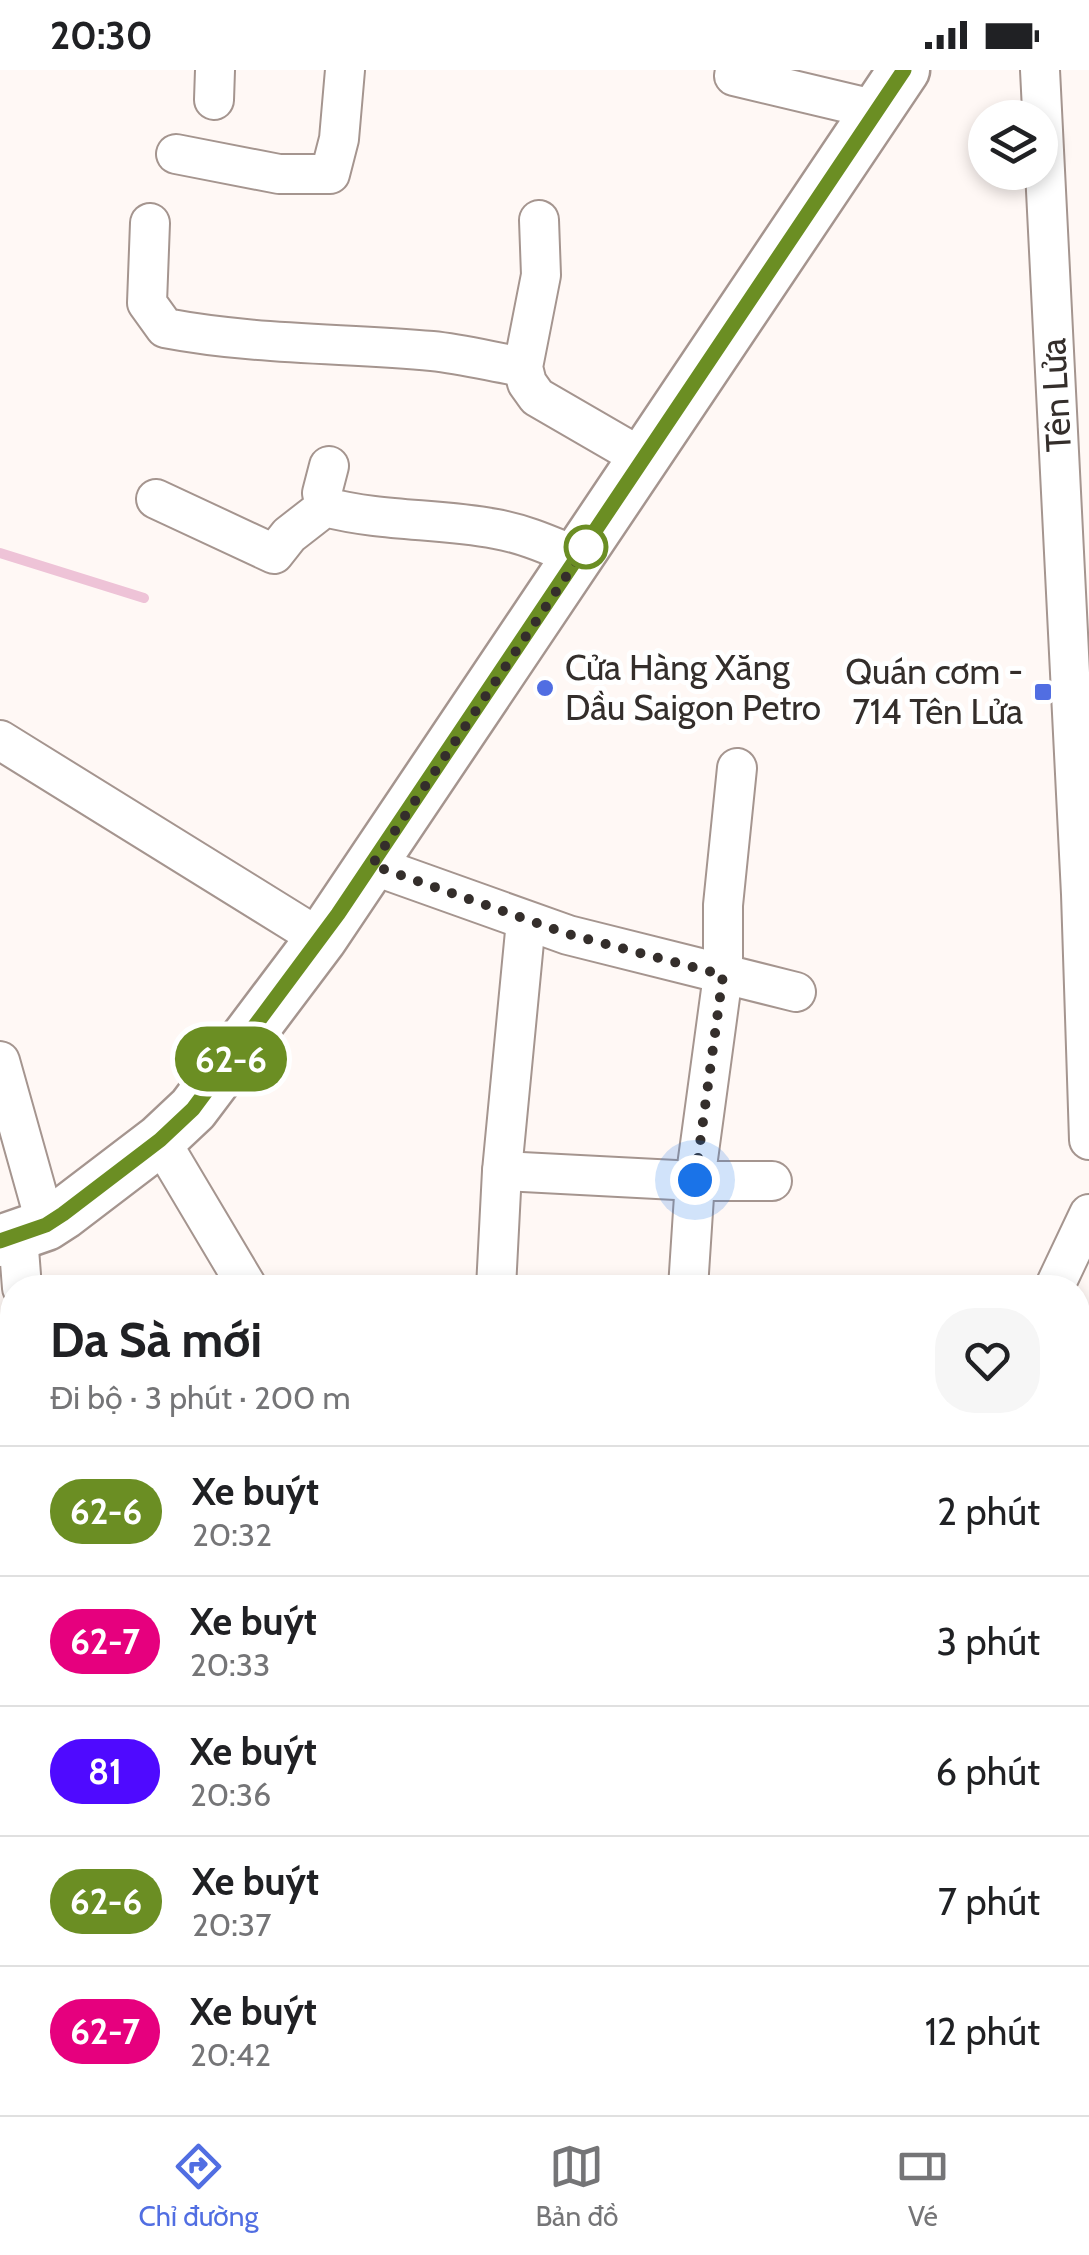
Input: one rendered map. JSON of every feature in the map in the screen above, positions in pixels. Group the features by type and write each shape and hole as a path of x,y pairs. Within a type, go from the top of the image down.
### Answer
{"main road":[{"path":"21,1234 160,1140 193,1109 372,865 891,90"}],"street":[{"path":"176,154 280,174 330,174 339,139 345,70"},
{"path":"735,70 734,76 891,90"},
{"name":"Tên Lửa","path":"1040,70 1085,893 1089,1140"},
{"path":"539,220 541,275 523,367 527,383 537,398 644,459"},
{"path":"150,223 147,303 165,328 205,336 313,346 435,351 523,367"},
{"path":"324,506 322,494 329,466"},
{"path":"156,499 274,554 324,506"},
{"path":"324,506 366,518 495,528 578,558"},
{"path":"0,740 321,939"},
{"path":"689,1275 695,1180 723,975 723,905 738,768"},
{"path":"372,865 526,921 796,992"},
{"path":"497,1275 502,1170 526,921"},
{"path":"0,1061 21,1234 22,1275"},
{"path":"160,1140 240,1275"},
{"path":"502,1170 772,1180"},
{"path":"1060,1275 1089,1214"}],"waterway":[{"path":"0,553 144,598"}],"bus line":[{"name":"62-6","path":"0,1241 46,1225 63,1214 160,1140 193,1109 321,939 904,70"}],"place":[{"name":"Cửa Hàng Xăng Dầu Saigon Petro","path":"545,688"},
{"name":"Quán cơm - 714 Tên Lửa","path":"1043,692"}],"route":[{"path":"586,547 372,865 526,921 723,975 695,1180"}]}
